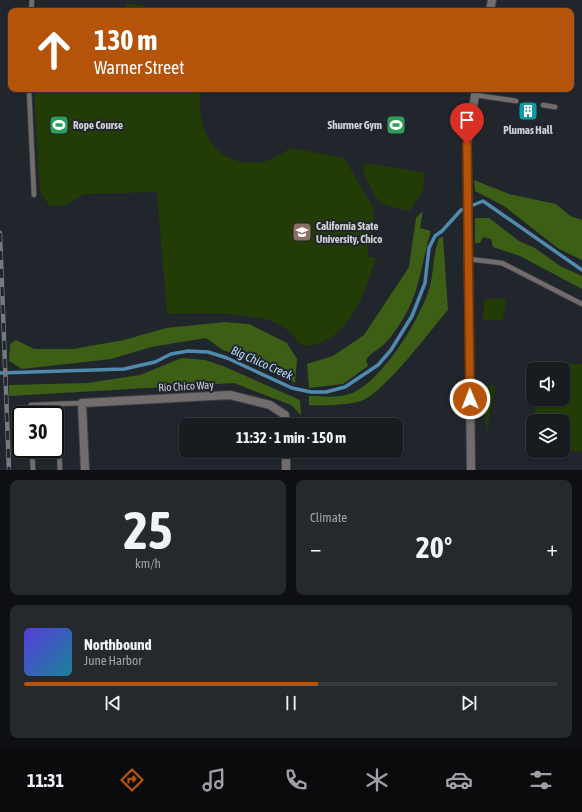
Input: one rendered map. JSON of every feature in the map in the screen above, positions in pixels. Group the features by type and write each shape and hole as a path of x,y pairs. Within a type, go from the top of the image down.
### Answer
{"street":[{"path":"471,470 466,176 467,144 476,92"},
{"name":"Rio Chico Way","path":"82,403 230,395 270,405 285,415 285,418"},
{"path":"82,403 85,470"},
{"path":"286,458 286,470"}],"lane":[{"path":"29,92 34,195"},
{"path":"476,92 516,101"},
{"path":"543,105 555,107"},
{"path":"468,259 502,264 582,304"},
{"path":"31,406 82,403"},
{"path":"57,404 60,470"},
{"path":"32,458 33,470"}],"green space":[{"path":"126,3 144,6 144,8 125,8"},
{"path":"34,92 201,92 201,120 206,133 212,144 222,153 233,159 247,163 263,162 274,158 291,148 344,158 373,207 374,220 367,256 376,258 363,295 351,317 343,327 333,336 320,343 315,345 304,345 282,326 264,319 228,314 167,314 157,192 84,194 65,206 49,205 40,192"},
{"path":"367,163 425,173 423,191 409,211 383,204 375,196 363,172 364,166"},
{"path":"474,180 509,194 556,204 570,216 582,220 582,260 559,249 504,206 475,191"},
{"path":"423,211 420,228 431,231 414,297 400,324 385,344 366,360 368,366 343,384 309,388 307,364 333,356 364,335 409,267 416,218"},
{"path":"475,218 489,218 519,241 535,248 560,266 582,276 582,289 520,256 493,247 491,239 483,237 480,243 475,243"},
{"path":"443,237 448,310 394,374 371,396 361,401 349,403 309,405 309,396 341,396 358,390 372,380 385,366 408,333 418,315 430,286 437,244 439,238"},
{"path":"484,299 506,299 503,320 483,320"},
{"path":"225,322 249,324 287,343 297,359 295,383 264,366 223,350 206,338 151,347 111,359 22,369 9,361 10,344 16,340 34,349 73,349 124,340 166,328"},
{"path":"182,358 205,360 223,366 300,400 301,415 291,405 234,383 9,396 9,385 87,383 140,375"},
{"path":"570,364 582,364 582,451 570,451 570,414 534,414 536,406 570,406"},
{"path":"484,386 495,386 486,435"}],"waterway":[{"name":"Big Chico Creek","path":"0,373 124,369 155,362 171,354 188,351 208,352 227,358 292,388 311,392 326,392 345,387 378,365 391,350 412,316 425,283 429,248 435,236 442,231 461,210 483,201 582,270"}],"railway":[{"path":"0,233 9,470"}],"place":[{"name":"Plumas Hall","path":"528,111"},
{"name":"Rope Course","path":"59,125"},
{"name":"Shurmer Gym","path":"396,125"},
{"name":"California State University, Chico","path":"302,232"}],"route":[{"path":"467,144 466,179 470,399"}]}
